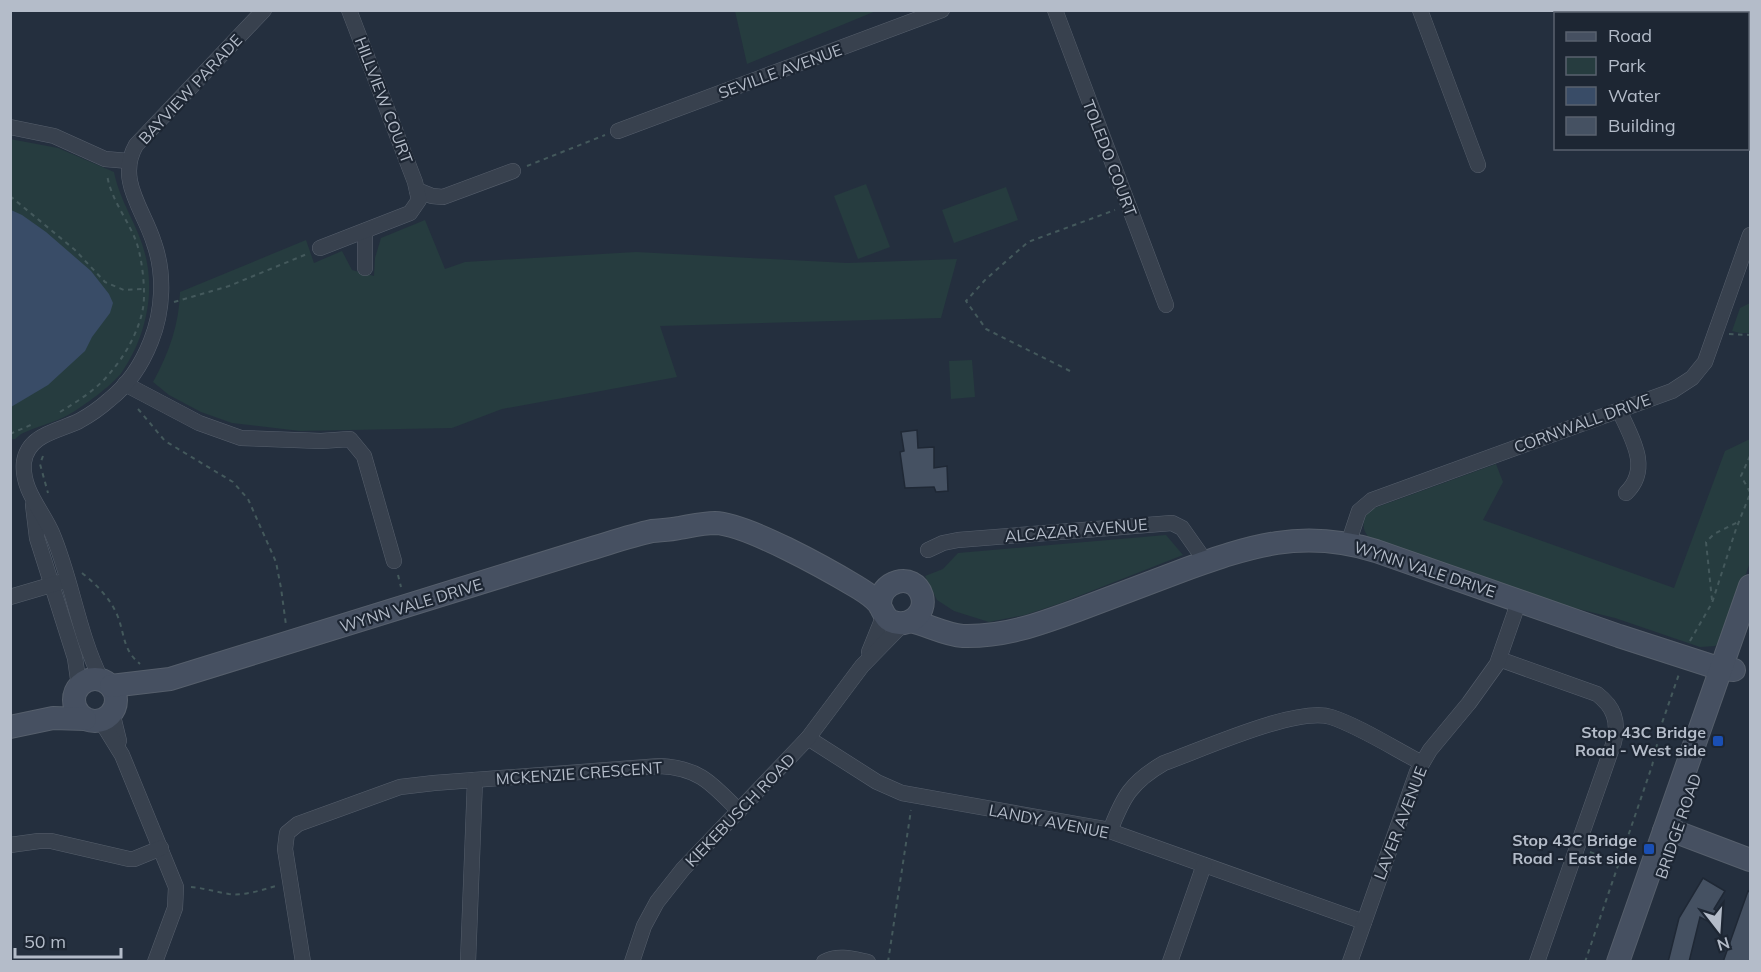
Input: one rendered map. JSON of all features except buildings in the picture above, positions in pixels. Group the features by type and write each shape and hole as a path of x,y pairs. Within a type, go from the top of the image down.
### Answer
{"main road":[{"name":"WYNN VALE DRIVE","path":"15,726 52,708 97,700 165,680 651,531 677,519 716,513 738,516 755,522 852,571 892,584"},
{"name":"WYNN VALE DRIVE","path":"651,531 717,523 741,529 846,580 870,595 894,616 929,625 954,635 988,634 1031,628 1250,547 1279,541 1348,544 1376,551 1727,670"},
{"path":"904,581 912,583 922,596 923,604 920,612 894,616 882,592 892,584 904,581"},
{"name":"BRIDGE ROAD","path":"1630,962 1670,832 1727,670 1750,586"},
{"name":"WYNN VALE DRIVE","path":"922,596 943,619 988,634"},
{"name":"BRIDGE ROAD","path":"1727,670 1750,623"},
{"path":"1670,832 1750,860"},
{"name":"BRIDGE ROAD","path":"1618,962 1670,832"}],"street":[{"name":"BAYVIEW PARADE","path":"97,700 75,658 59,582 59,558 51,533 33,500 25,479 24,462 18,455 37,439 87,416 109,400 123,386 143,359 151,342 160,306 161,275 154,243 130,188 129,161 136,145 264,10"},
{"name":"HILLVIEW COURT","path":"349,10 417,190"},
{"name":"SEVILLE AVENUE","path":"618,131 942,10"},
{"name":"TOLEDO COURT","path":"1055,10 1166,305"},
{"path":"1420,10 1478,165"},
{"path":"10,127 54,135 105,159 129,161"},
{"path":"417,190 432,196 443,197 513,171"},
{"path":"320,248 410,213 419,200 417,190"},
{"path":"365,231 366,268"},
{"name":"CORNWALL DRIVE","path":"1348,544 1359,511 1372,500 1683,385 1705,362 1750,235"},
{"path":"123,386 199,423 241,438 321,441 350,439 364,456 394,561"},
{"path":"1619,410 1640,462 1635,484 1626,493"},
{"name":"BAYVIEW PARADE","path":"33,500 37,538 59,582 88,653 97,700"},
{"name":"ALCAZAR AVENUE","path":"928,550 943,543 958,540 1172,523 1182,528 1206,562"},
{"path":"10,597 59,582"},
{"name":"LAVER AVENUE","path":"1350,962 1417,772 1430,750 1469,703 1499,659 1519,600"},
{"name":"KIEKEBUSCH ROAD","path":"632,962 644,926 657,902 683,869 808,738 862,666 894,616"},
{"path":"1499,659 1597,694 1606,701 1614,713 1617,729 1537,962"},
{"path":"97,700 175,882 176,908 155,962"},
{"path":"1110,831 1124,797 1139,779 1149,772 1164,764 1263,727 1299,716 1330,716 1422,763"},
{"name":"LANDY AVENUE","path":"808,738 888,789 913,796 1110,831 1364,922"},
{"name":"MCKENZIE CRESCENT","path":"303,962 284,840 291,828 298,824 400,787 660,766 680,767 703,777 739,811"},
{"name":"MCKENZIE CRESCENT","path":"468,962 476,780"},
{"path":"10,845 51,841 129,859 161,848"},
{"path":"1170,962 1204,865"},
{"path":"824,962 831,958 844,958 868,962"}],"path":[{"path":"513,171 618,131"},
{"path":"54,415 87,395 111,373 132,341 143,308 142,268 136,241 108,186 105,159"},
{"path":"10,196 75,250 105,282 124,290 143,289"},
{"path":"1070,371 986,329 966,302 986,279 1028,242 1128,205"},
{"path":"160,306 210,293 320,248"},
{"path":"1728,334 1750,334"},
{"path":"123,386 165,441 232,482 248,499 276,562 288,642"},
{"path":"10,434 35,423"},
{"path":"1585,962 1652,766 1662,723 1684,657 1692,636 1712,603 1750,493 1741,476 1750,456"},
{"path":"1712,603 1706,542 1714,534 1740,521"},
{"path":"59,558 83,574 111,602 130,655 165,680"},
{"path":"394,561 406,606"},
{"path":"888,962 913,796"},
{"path":"1585,850 1618,863"},
{"path":"183,886 230,894 245,894 276,886"}],"green space":[{"path":"735,10 876,11 747,64"},
{"path":"10,139 58,148 114,172 143,247 149,288 142,332 130,360 118,377 74,412 21,434 15,439 10,439"},
{"path":"866,184 890,247 858,259 834,196"},
{"path":"1006,187 1018,220 954,243 942,210"},
{"path":"425,220 445,269 465,262 636,252 847,263 957,259 941,318 660,326 677,377 502,409 452,428 300,431 232,423 201,412 169,395 153,382 172,338 178,316 180,292 306,240 314,263 342,251 352,270 374,276 375,258 381,238"},
{"path":"1750,303 1750,333 1732,331 1740,308"},
{"path":"972,360 975,397 951,399 949,361"},
{"path":"1750,439 1750,562 1724,639 1715,646 1700,647 1615,618 1542,600 1371,541 1364,530 1369,510 1496,464 1503,482 1483,520 1674,588 1725,451"},
{"path":"1166,535 1183,555 1061,603 1025,615 989,622 954,611 937,600 925,576 943,569 958,553"}],"water":[{"path":"11,210 46,232 91,271 109,294 113,303 110,313 92,337 85,351 48,385 11,407"}],"place":[{"name":"Stop 43C Bridge Road - West side","path":"1718,741"},
{"name":"Stop 43C Bridge Road - East side","path":"1649,849"}]}
